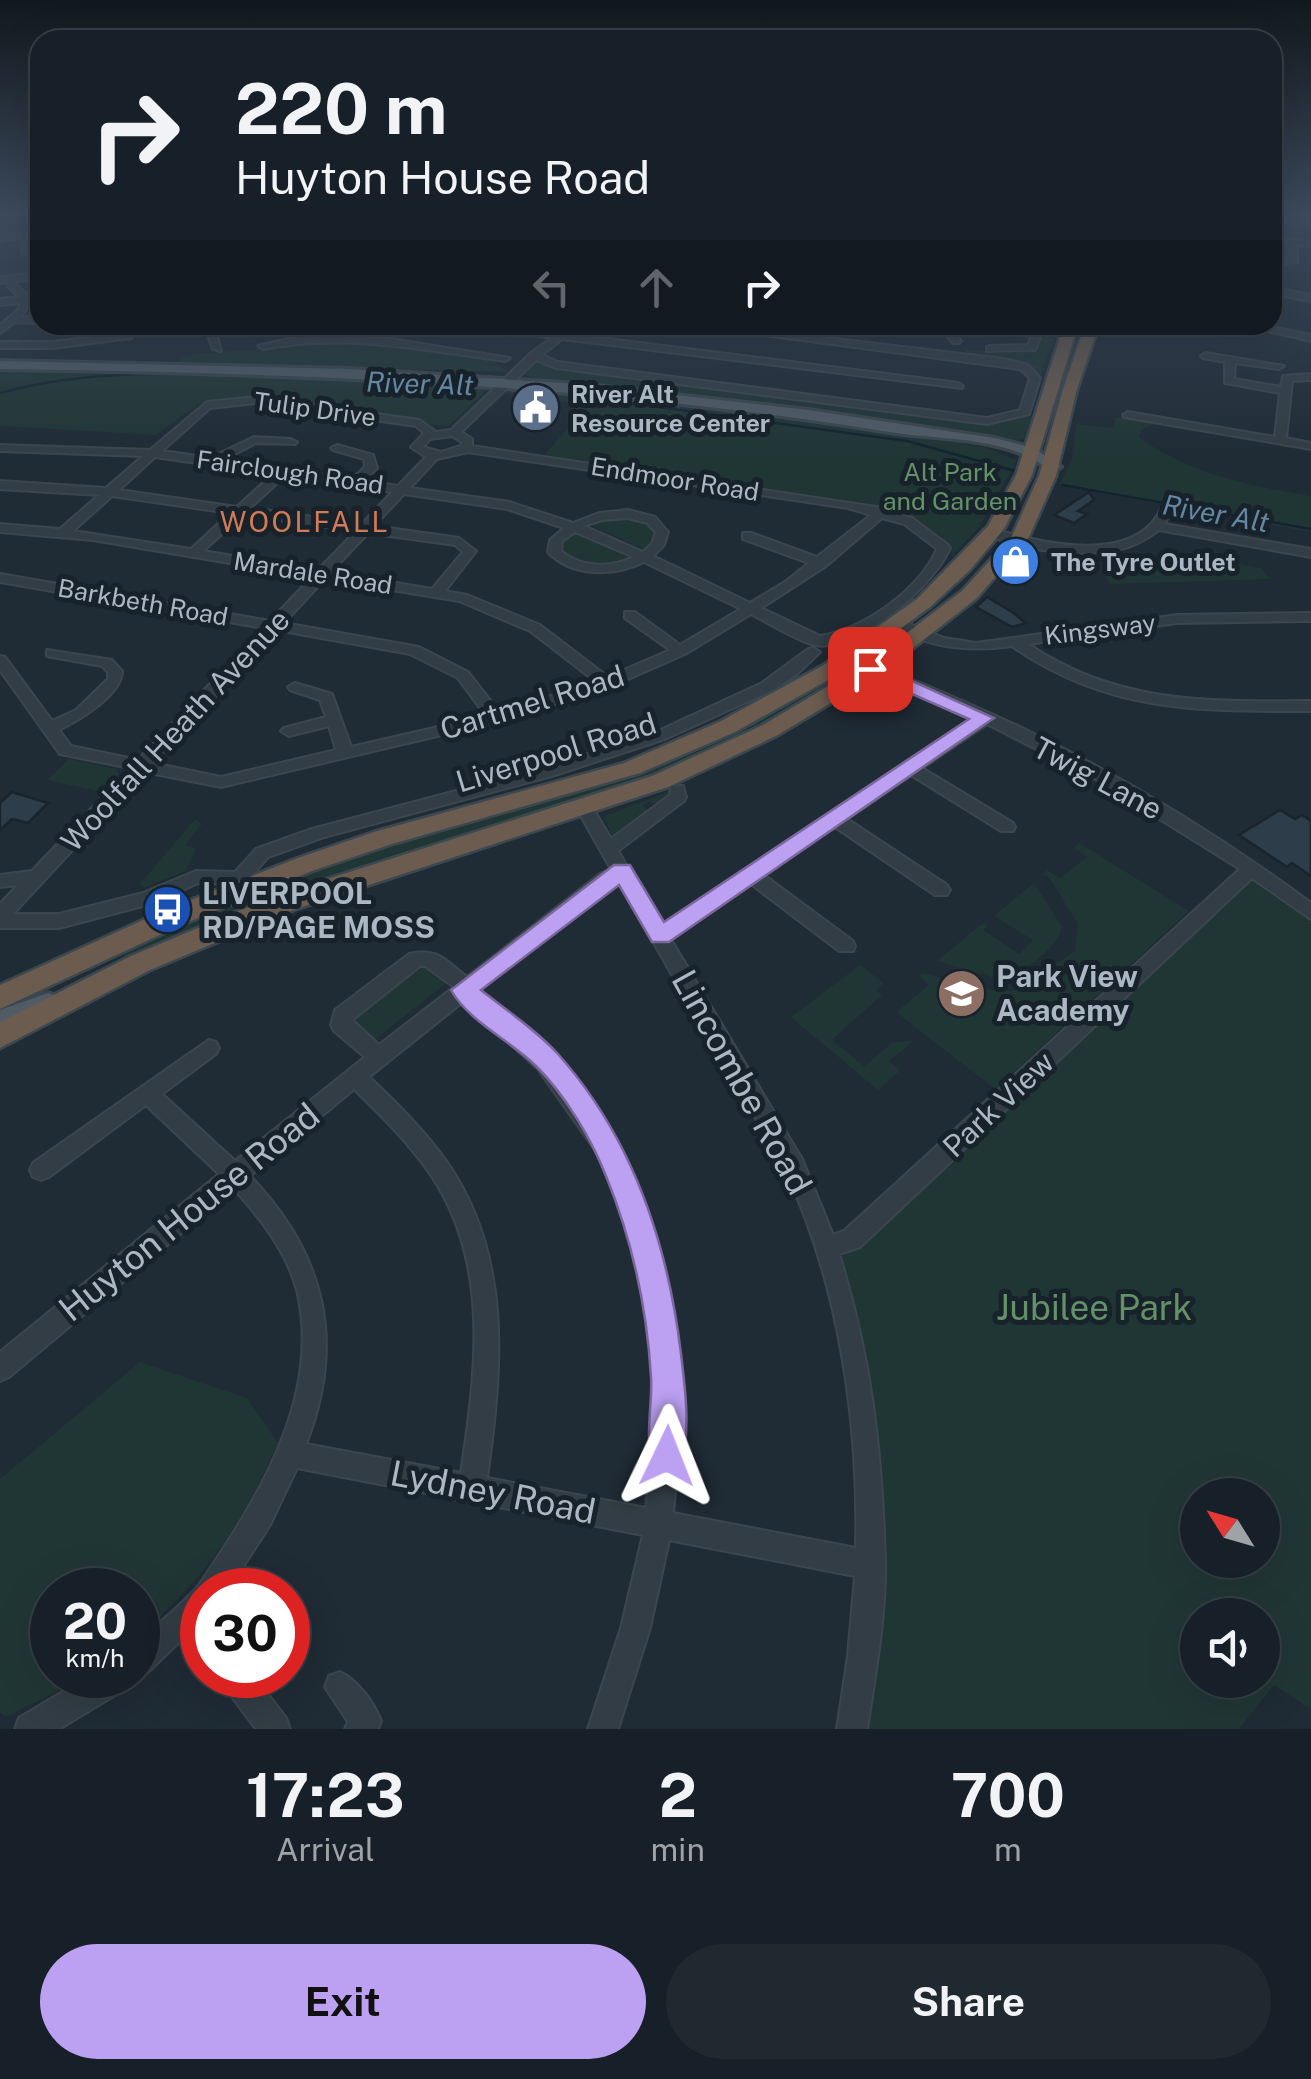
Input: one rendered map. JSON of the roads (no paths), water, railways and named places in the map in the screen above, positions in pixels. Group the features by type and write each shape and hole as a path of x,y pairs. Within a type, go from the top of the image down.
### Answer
{"highway":[{"name":"Liverpool Road","path":"1,1002 243,882 631,768 769,704 895,622 992,533 1035,454 1051,380 1067,335"},
{"name":"Liverpool Road","path":"0,1036 79,992 256,914 330,887 584,809 716,758 813,706 920,633 980,583 1016,541 1054,467 1074,374 1088,335"}],"main road":[{"path":"0,365 250,366 721,402 1035,454 1054,450 1060,444"},
{"path":"1035,454 1054,467"},
{"name":"Liverpool Road","path":"1,1002 79,992"}],"street":[{"path":"20,294 26,299"},
{"path":"1282,295 1309,298"},
{"path":"6,324 26,299"},
{"path":"0,302 30,299"},
{"path":"1282,332 1311,338"},
{"path":"0,345 109,340 131,335"},
{"path":"202,351 223,348 215,335"},
{"path":"289,335 290,339"},
{"path":"552,335 958,386"},
{"path":"814,335 958,352 1022,351 1035,345 1037,335"},
{"path":"534,356 556,365 987,422 1018,416 1028,409 1034,378 1018,365 850,335"},
{"path":"948,417 958,386 958,352 949,335"},
{"path":"454,434 560,336"},
{"path":"263,346 290,339 342,338 508,359"},
{"path":"1206,356 1280,366"},
{"path":"1230,359 1227,373 1232,382 1285,391"},
{"path":"1280,440 1287,378 1304,374"},
{"name":"Tulip Drive","path":"62,532 111,492 195,411 226,400 256,400 418,424 433,434"},
{"path":"1134,417 1311,446"},
{"path":"433,434 454,434 468,441 466,448 433,456 417,448 421,440 433,434"},
{"path":"213,461 254,440 294,442"},
{"name":"Fairclough Road","path":"0,448 152,453 510,506 577,526 644,556 816,646"},
{"path":"333,448 369,457 371,468 357,481"},
{"name":"Endmoor Road","path":"466,448 882,512"},
{"name":"Woolfall Heath Avenue","path":"0,919 433,456"},
{"path":"192,554 284,471"},
{"path":"0,485 111,492 459,542 470,550 436,593"},
{"path":"1161,527 1168,508"},
{"path":"0,919 58,921 148,898 196,877 243,882 262,853 624,752 760,690 799,668 816,646 856,632 918,582 942,556 944,548 928,532 882,512"},
{"name":"Cartmel Road","path":"0,660 68,751 222,782 496,718 607,683 680,651 753,610 821,563 882,512"},
{"name":"Fairclough Road","path":"577,526 608,515 644,517 657,524 663,537 644,556"},
{"path":"577,526 554,546 558,558 572,566 604,569 644,556"},
{"path":"992,533 1016,541 1096,548 1130,543 1161,527 1311,554"},
{"name":"Mardale Road","path":"0,528 62,532 436,593 505,612 535,628 607,683"},
{"path":"747,536 821,563"},
{"name":"Barkbeth Road","path":"0,578 380,642 437,658 472,683 496,718"},
{"path":"630,615 680,651"},
{"name":"Kingsway","path":"895,622 962,647 1194,618 1311,617"},
{"path":"1014,642 1086,680 1152,701 1220,709 1311,706"},
{"path":"52,652 107,663 115,671 114,680 81,714 52,727"},
{"name":"Twig Lane","path":"870,669 984,718 1115,784 1252,868 1311,912"},
{"path":"295,687 327,697 345,753"},
{"path":"660,936 984,718"},
{"path":"289,731 334,720"},
{"path":"911,768 1007,827"},
{"path":"609,849 654,809 678,797 677,790"},
{"name":"Lincombe Road","path":"584,809 788,1153 826,1248 865,1400 871,1456 872,1565 852,1729"},
{"path":"836,818 941,890"},
{"name":"Park View","path":"826,1248 852,1239 1252,868"},
{"name":"Huyton House Road","path":"0,1368 355,1076 622,871"},
{"path":"752,874 846,946"},
{"path":"0,881 37,877"},
{"path":"380,1057 340,1024 342,1016 416,959 430,958 528,1041 566,1082 607,1146 637,1215 666,1346 667,1456 643,1601 603,1729"},
{"path":"41,1170 210,1048"},
{"path":"355,1076 424,1142 452,1184 478,1248 490,1349 472,1488"},
{"path":"147,1093 233,1176 278,1226 307,1281 311,1373 292,1454 244,1546 227,1568"},
{"name":"Lydney Road","path":"292,1454 872,1565"},
{"path":"160,1645 180,1630"},
{"path":"340,1687 366,1721 360,1729"},
{"path":"30,1729 81,1698"},
{"path":"252,1698 276,1729"}],"waterway":[{"name":"River Alt","path":"0,393 44,383 132,374 353,379"},
{"name":"River Alt","path":"542,391 907,441 1015,471"},
{"name":"River Alt","path":"1062,485 1311,529"}],"place":[{"name":"River Alt Resource Center","path":"536,408"},
{"name":"The Tyre Outlet","path":"1016,562"},
{"name":"LIVERPOOL RD/PAGE MOSS","path":"167,910"},
{"name":"Park View Academy","path":"961,993"}],"district":[{"name":"WOOLFALL","path":"305,521"}],"park label":[{"name":"Alt Park and Garden","path":"950,486"},
{"name":"Jubilee Park","path":"1094,1307"}]}
